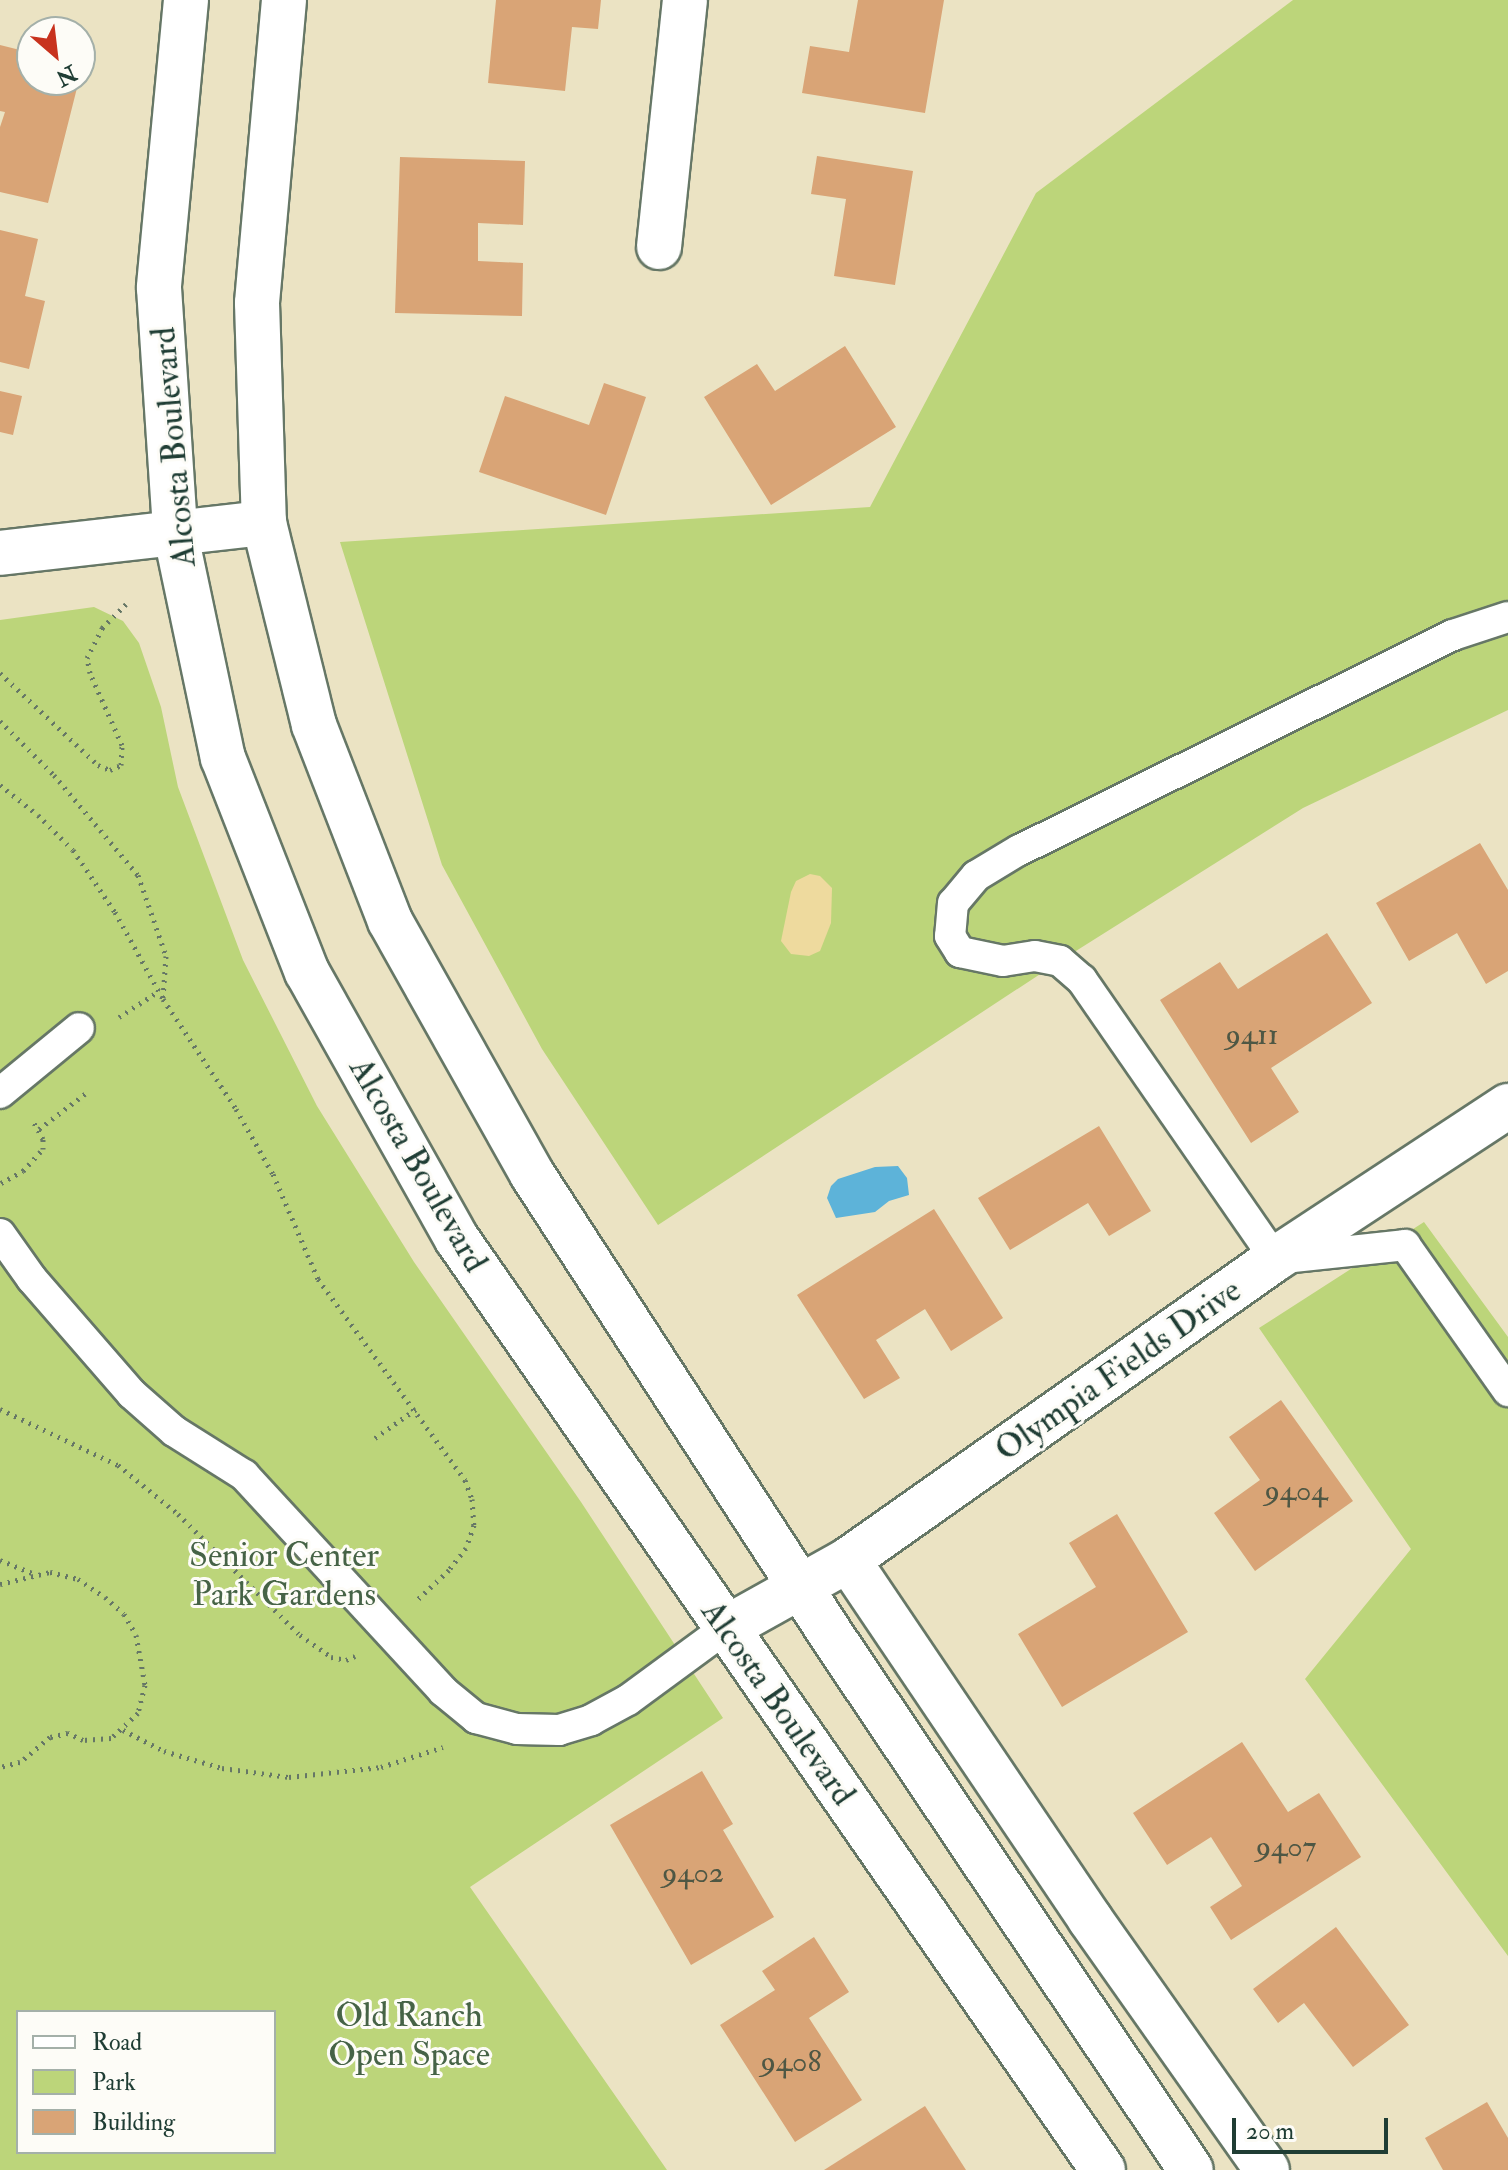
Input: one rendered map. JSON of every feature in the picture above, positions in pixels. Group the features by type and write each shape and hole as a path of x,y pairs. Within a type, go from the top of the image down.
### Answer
{"main road":[{"name":"Alcosta Boulevard","path":"186,0 159,288 175,531 223,758 307,972 457,1239 1103,2170"},
{"path":"284,0 257,303 264,523 314,725 390,921 532,1174 801,1586 1191,2170"},
{"path":"659,247 685,0"},
{"path":"0,553 264,523"},
{"name":"Olympia Fields Drive","path":"726,1628 848,1560 1275,1259 1508,1106"},
{"path":"848,1560 1090,1919 1267,2170"}],"lane":[{"path":"1508,617 1453,635 1019,850 976,876 953,903 950,936 960,952 1003,961 1035,956 1060,961 1082,980 1275,1259 1405,1245 1508,1391"},
{"path":"0,1093 79,1028"},
{"path":"0,1234 32,1279 132,1394 174,1431 244,1475 443,1691 476,1718 517,1729 559,1730 591,1720 628,1700 726,1628"}],"path":[{"path":"0,673 98,765 110,770 121,765 122,745 90,673 87,658 102,628 126,604"},
{"path":"0,721 54,775 138,875 166,956 163,999"},
{"path":"0,785 38,815 73,850 115,912 163,999 236,1109 273,1174 318,1279 465,1480 472,1499 474,1525 466,1548 449,1570 414,1603"},
{"path":"113,1020 159,991"},
{"path":"39,1129 85,1094"},
{"path":"1,1183 23,1171 43,1149 39,1129 30,1119"},
{"path":"0,1409 118,1465 178,1514 268,1607 331,1657 346,1660 363,1652"},
{"path":"375,1438 416,1409"},
{"path":"0,1560 35,1573"},
{"path":"0,1584 35,1573 50,1572 78,1579 124,1614 136,1635 145,1685 138,1713 111,1738 97,1741 68,1733 50,1737 20,1762 0,1767"},
{"path":"123,1730 164,1751 222,1768 289,1777 381,1767 443,1747 489,1721"}],"green space":[{"path":"1293,0 1508,0 1508,710 1303,808 1060,961 658,1225 542,1049 442,865 340,542 870,507 1036,193"},
{"name":"Senior Center Park Gardens","path":"94,607 123,621 139,643 161,707 178,787 243,960 317,1106 414,1262 581,1502 723,1718 470,1887 667,2170 0,2170 0,620"},
{"path":"1424,1222 1508,1337 1508,1956 1305,1679 1411,1549 1259,1328"}],"sand":[{"path":"810,874 820,876 832,888 831,923 820,951 809,956 791,954 781,941 791,892 796,881"}],"water":[{"path":"898,1166 907,1178 909,1195 889,1201 875,1212 836,1218 827,1198 831,1186 838,1179 875,1167"}],"building":[{"path":"496,0 601,0 598,29 572,27 565,91 488,83"},
{"path":"858,0 944,0 925,113 802,93 810,46 849,52"},
{"path":"0,45 16,49 16,96 75,96 48,203 0,192 0,127 5,112 0,111"},
{"path":"817,156 913,171 895,285 834,276 846,199 811,194"},
{"path":"400,157 525,161 523,225 478,223 478,261 523,263 522,316 395,313"},
{"path":"0,230 38,239 25,296 45,301 29,369 0,362"},
{"path":"845,346 896,427 771,505 704,397 757,364 775,391"},
{"path":"604,383 646,397 606,515 479,472 505,396 589,425"},
{"path":"0,391 22,396 13,435 0,432"},
{"path":"1480,843 1508,890 1508,971 1486,984 1457,933 1409,961 1376,903"},
{"path":"1327,933 1372,1003 1271,1068 1299,1112 1251,1143 1160,1000 1220,962 1238,989"},
{"path":"1099,1126 1151,1211 1109,1236 1088,1203 1010,1250 978,1198"},
{"path":"934,1209 1003,1318 951,1351 925,1309 876,1340 900,1378 864,1399 797,1295"},
{"path":"1281,1400 1353,1501 1255,1571 1214,1513 1260,1480 1229,1437"},
{"path":"1117,1514 1188,1632 1062,1707 1018,1634 1096,1587 1069,1543"},
{"path":"1242,1742 1288,1812 1319,1793 1361,1857 1231,1940 1210,1907 1242,1886 1211,1837 1167,1865 1133,1813"},
{"path":"702,1771 733,1824 723,1830 774,1917 691,1965 610,1825"},
{"path":"1336,1927 1409,2025 1353,2067 1304,2003 1278,2023 1253,1989"},
{"path":"814,1937 849,1992 809,2018 862,2100 795,2142 720,2025 775,1990 762,1971"},
{"path":"1487,2102 1508,2138 1508,2170 1443,2170 1425,2138"},
{"path":"925,2106 966,2170 824,2170"}],"park label":[{"name":"Old Ranch Open Space","path":"409,2034"}]}
